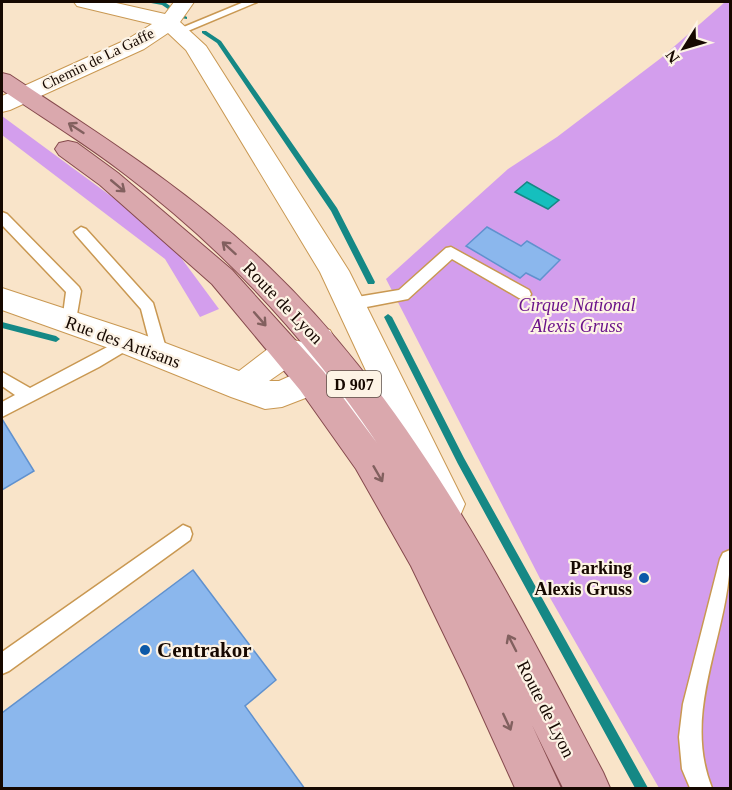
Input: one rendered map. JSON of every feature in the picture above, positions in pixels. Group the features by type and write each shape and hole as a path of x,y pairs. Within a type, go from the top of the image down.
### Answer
{"main road":[{"name":"Route de Lyon","path":"7,96 171,231 309,359 424,553 481,665 538,789"},
{"name":"Route de Lyon","path":"432,496 492,604 587,789"}],"street":[{"path":"84,2 177,18 334,271 438,483 492,604"},
{"name":"Chemin de La Gaffe","path":"7,96 136,44 177,18"},
{"name":"Rue des Artisans","path":"2,298 128,342 243,388 264,367 309,359"},
{"path":"309,359 432,496"}],"lane":[{"path":"177,18 252,2"},
{"path":"2,218 74,291 70,322"},
{"path":"81,232 148,308 160,355"},
{"path":"351,304 403,295 451,252 524,294"},
{"path":"2,410 93,363 128,342"},
{"path":"2,378 29,396"},
{"path":"2,664 183,534"},
{"path":"701,789 693,769 690,737 694,704 730,559"}],"green space":[{"name":"Cirque National Alexis Gruss","path":"725,2 730,2 730,788 659,788 549,596 386,279 508,169 557,137 661,58"},
{"path":"2,116 134,213 179,255 219,309 200,317 165,259 2,135"}],"water":[{"path":"527,182 559,200 548,209 515,192"}],"building":[{"path":"487,227 521,246 527,241 560,260 540,280 526,273 520,278 466,246"},
{"path":"2,419 34,471 2,490"},
{"name":"Centrakor","path":"193,570 276,680 245,706 305,789 2,789 2,713"}],"waterway":[{"path":"153,2 170,8"},
{"path":"204,32 219,42 334,210 371,282"},
{"path":"388,317 461,461 642,788"},
{"path":"2,325 56,339"}],"place":[{"name":"Parking Alexis Gruss","path":"644,578"},
{"name":"Centrakor","path":"145,650"}]}
